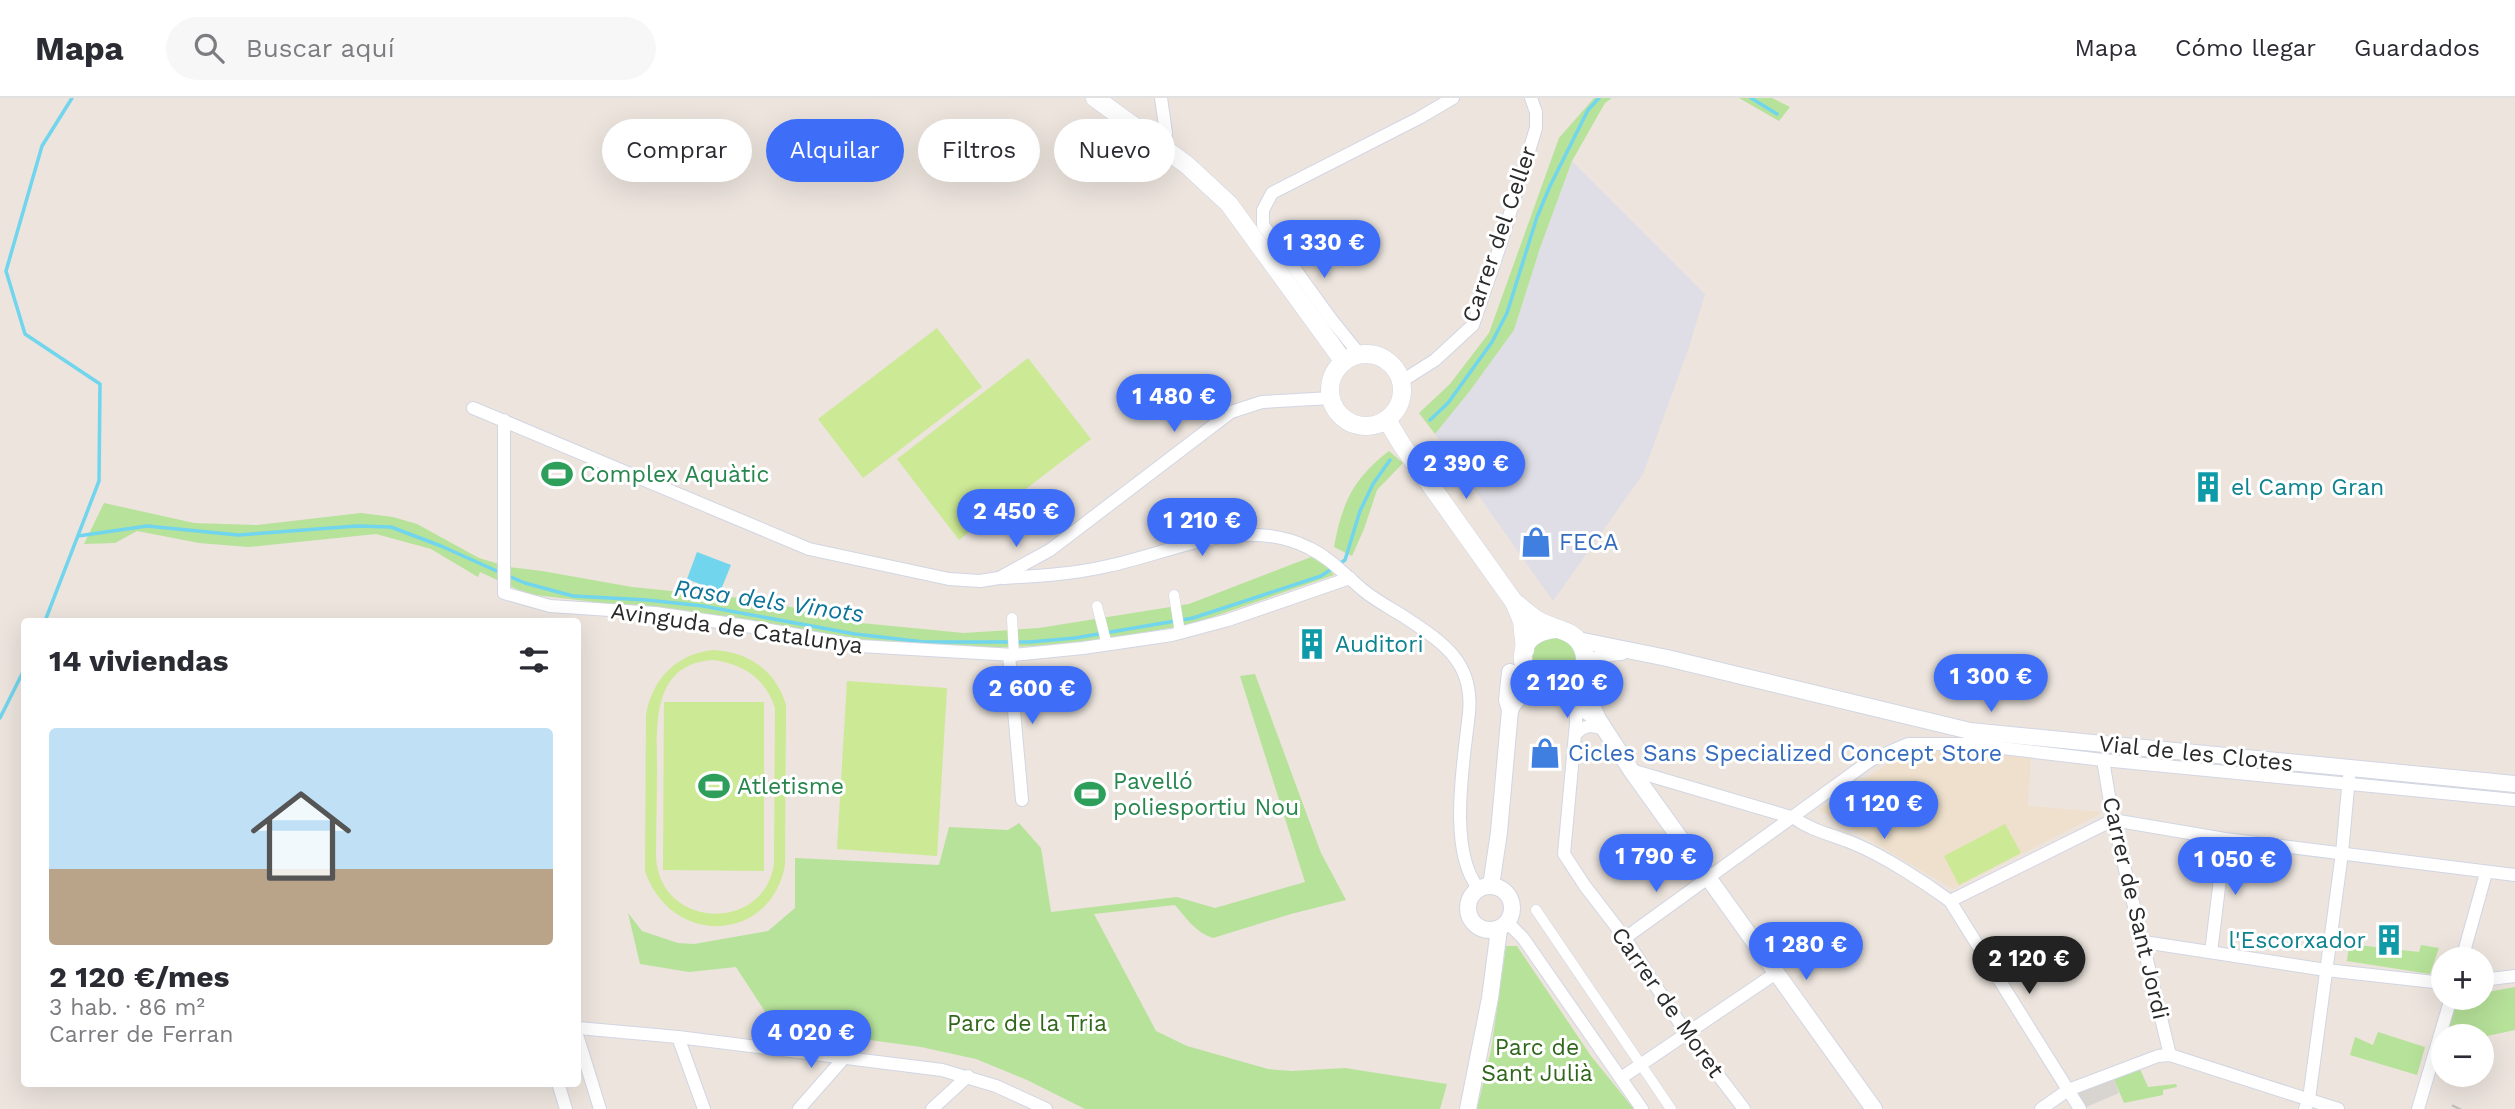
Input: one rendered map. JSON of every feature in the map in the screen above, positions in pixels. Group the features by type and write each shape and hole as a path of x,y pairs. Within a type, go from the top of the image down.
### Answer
{"main road":[{"path":"1095,98 1124,119"},
{"path":"1175,157 1229,204 1352,358"},
{"path":"1371,354 1385,359 1395,368 1402,381 1402,396 1397,410 1387,420 1371,426 1348,422 1337,411 1331,398 1330,388 1335,372 1352,358 1371,354"},
{"path":"1387,420 1402,446 1514,602 1522,621 1523,666 1531,680 1556,693 1572,685 1584,669 1585,657 1578,640 1564,630 1555,629 1537,620 1514,602"},
{"path":"1510,673 1536,634 1555,629"}],"street":[{"path":"1161,98 1164,119"},
{"path":"1352,358 1331,320 1263,225 1263,210 1272,193 1453,98"},
{"name":"Carrer del Celler","path":"1402,381 1435,360 1473,325 1536,128 1536,112 1531,98"},
{"path":"999,578 1049,550 1231,412 1262,402 1331,398"},
{"path":"473,408 809,549 949,579 980,581 1055,575 1107,566 1205,540 1243,533 1275,537 1307,547 1324,557 1365,592 1449,648 1465,674 1471,694 1462,798 1461,846 1470,878 1485,888 1504,891 1511,903 1511,916 1499,927 1458,1109"},
{"name":"Avinguda de Catalunya","path":"503,420 504,593 550,606 655,614 747,626 860,646 1011,655 1107,645 1180,633 1228,620 1350,578"},
{"path":"1049,550 1055,575"},
{"path":"1034,577 1049,550"},
{"path":"1034,577 1036,557"},
{"path":"1174,595 1180,633"},
{"path":"1097,606 1107,645"},
{"path":"1012,618 1011,655 1022,800"},
{"name":"Vial de les Clotes","path":"1578,640 1635,651 1970,731 2349,776 2515,784"},
{"name":"Vial de les Clotes","path":"1584,669 1609,653 1635,651"},
{"path":"1584,669 1589,700 1631,770 1874,1109"},
{"path":"1510,673 1507,700 1510,710"},
{"path":"1601,724 1556,693 1522,694 1514,701 1510,710 1499,832 1485,888 1469,900 1468,914 1476,926 1499,927 1523,937 1642,1109"},
{"name":"Carrer de Moret","path":"1556,693 1576,713 1564,854 1625,938 1686,1033 1744,1109"},
{"path":"1575,735 1581,728 1601,724"},
{"path":"1625,938 1871,761 1908,744 1968,744 2103,760 2349,776 2515,800"},
{"name":"Carrer de Sant Jordi","path":"2103,760 2113,820 2170,1055"},
{"path":"1631,770 1794,818 1805,826 1856,844 1950,901 2080,1109"},
{"path":"2307,1104 2342,853 2349,776"},
{"path":"1950,901 2113,820 2225,839 2515,876"},
{"path":"2211,952 2225,839"},
{"path":"2465,947 2486,873"},
{"path":"1536,911 1671,1109"},
{"path":"1468,1109 1490,998 1499,927"},
{"path":"2144,942 2326,970 2431,982"},
{"path":"1621,1079 1776,973"},
{"path":"2494,979 2515,976"},
{"path":"2418,1109 2447,1010"},
{"path":"581,1028 678,1037 942,1070 996,1086 1045,1109"},
{"path":"678,1037 704,1109"},
{"path":"581,1048 600,1109"},
{"path":"2040,1109 2068,1090 2158,1056 2170,1055 2307,1104 2338,1109"},
{"path":"799,1109 844,1058"},
{"path":"932,1109 968,1076"},
{"path":"559,1087 566,1109"}],"shaded area":[{"path":"1572,161 1705,294 1689,347 1643,474 1553,601 1435,434 1514,330"},
{"path":"1925,750 2031,756 2028,806 2101,812 1953,889 1819,810 1901,755"},
{"path":"2114,1078 2119,1093 2084,1108 2073,1092"}],"green space":[{"path":"1594,98 1612,98 1605,103 1572,161 1514,330 1435,434 1419,413 1450,384 1489,333 1559,138"},
{"path":"1739,98 1772,98 1790,107 1779,121"},
{"path":"937,328 982,387 863,478 818,419"},
{"path":"1028,358 1091,439 959,540 897,459"},
{"path":"1389,451 1403,463 1377,490 1352,556 1334,547 1345,505 1366,472"},
{"path":"104,503 194,523 257,525 361,513 393,517 417,524 479,558 509,567 632,587 760,600 861,623 964,633 1039,628 1189,604 1311,557 1326,566 1334,575 1192,624 1084,643 993,648 895,645 653,609 527,594 480,572 478,577 431,549 376,534 248,547 199,543 137,531 115,543 84,544"},
{"path":"1554,635 1569,639 1580,661 1567,682 1550,684 1536,676 1532,654 1536,646"},
{"path":"701,652 726,652 759,665 775,682 786,705 785,865 776,891 760,910 741,922 719,926 696,923 675,913 658,896 645,871 646,715 649,702 660,679 668,670 689,656","holes":["713,660 752,674 765,688 775,708 774,864 766,887 751,903 732,912 712,914 691,909 674,898 661,880 656,856 657,734 662,700 668,685 678,673 693,664"]},
{"name":"Parc de la Tria","path":"1255,674 1321,853 1346,900 1213,938 1196,929 1175,905 1094,914 1156,1031 1187,1046 1268,1069 1292,1071 1345,1068 1447,1084 1440,1109 1085,1109 1027,1080 976,1059 921,1047 775,1027 736,967 689,972 640,964 628,913 642,931 678,943 694,944 768,931 795,908 795,858 939,865 949,827 1008,830 1019,823 1041,848 1051,912 1177,897 1215,908 1305,882 1240,676"},
{"path":"847,681 947,688 937,856 837,849"},
{"name":"Atletisme","path":"664,702 764,702 764,871 663,870"},
{"path":"2005,824 2021,853 1959,885 1944,856"},
{"path":"2349,944 2419,952 2421,945 2433,947 2430,974 2347,961"},
{"name":"Parc de Sant Julià","path":"1506,946 1517,946 1591,1056 1634,1109 1477,1109 1491,1050"},
{"path":"2515,987 2515,1030 2494,1034 2494,1024 2449,1024 2453,1010 2494,1010 2494,991"},
{"path":"2378,1032 2425,1047 2417,1075 2350,1055 2355,1037 2373,1045"},
{"path":"2140,1069 2148,1087 2176,1084 2177,1087 2163,1090 2163,1095 2124,1103 2114,1079"}],"water":[{"path":"697,552 731,565 720,592 687,579"}],"waterway":[{"path":"46,618 99,481 100,384 25,334 6,271 42,146 72,98"},
{"path":"1430,420 1448,403 1492,342 1507,313 1537,217 1550,186 1588,110 1599,98"},
{"path":"1751,98 1777,114"},
{"name":"Rasa dels Vinots","path":"506,575 573,596 703,606 855,634 924,642 1030,642 1075,638 1193,618 1321,576 1345,560 1360,511 1373,484 1390,460"},
{"name":"Rasa dels Vinots","path":"78,536 147,526 238,535 357,526 391,527 499,572"},
{"path":"0,718 21,676"}],"place":[{"name":"Complex Aquàtic","path":"557,474"},
{"name":"el Camp Gran","path":"2208,487"},
{"name":"FECA","path":"1536,542"},
{"name":"Auditori","path":"1312,644"},
{"name":"Cicles Sans Specialized Concept Store","path":"1545,753"},
{"name":"Atletisme","path":"714,786"},
{"name":"Pavelló poliesportiu Nou","path":"1090,794"},
{"name":"l'Escorxador","path":"2389,940"}]}
